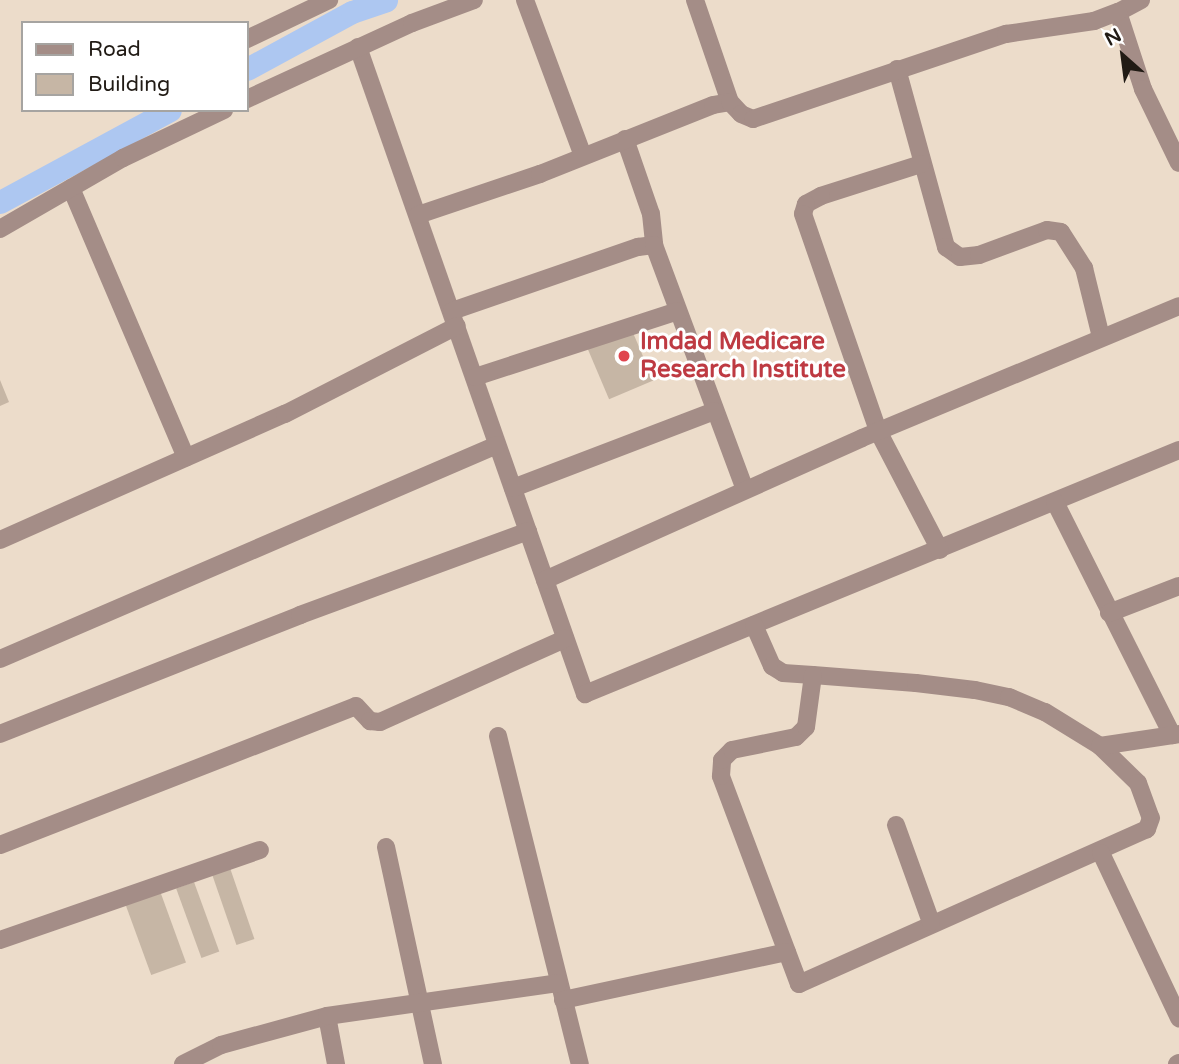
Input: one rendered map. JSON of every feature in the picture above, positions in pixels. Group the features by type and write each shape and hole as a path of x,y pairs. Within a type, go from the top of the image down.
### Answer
{"street":[{"path":"248,39 329,0"},
{"path":"248,99 358,47 474,0"},
{"path":"525,0 583,156"},
{"path":"695,0 730,102 741,114 753,119 1006,34 1094,21 1141,0"},
{"path":"1118,12 1143,89 1179,163"},
{"path":"358,47 585,694 1179,450"},
{"path":"897,69 946,247 960,257 1047,230 1061,233 1084,268 1101,337"},
{"path":"418,215 730,102"},
{"path":"0,229 71,188 220,112"},
{"path":"625,139 651,214 654,246 745,490"},
{"path":"921,164 821,196 806,204 803,214 878,431 940,550"},
{"path":"71,188 186,458"},
{"path":"0,540 285,414 454,319 638,247 654,246"},
{"path":"545,580 878,431 1179,306"},
{"path":"475,377 678,311"},
{"path":"513,488 715,411"},
{"path":"0,659 497,445"},
{"path":"1055,502 1109,612 1175,734 1100,746"},
{"path":"0,734 249,634 528,531"},
{"path":"1109,612 1179,586"},
{"path":"754,625 772,666 783,673 813,674 1009,696 1045,712 1100,746 1138,783 1150,818 1147,829 1101,853 931,922 799,984 725,791 722,760 732,750 796,737 806,727 811,712 813,674"},
{"path":"0,845 356,706 370,721 380,723 565,639"},
{"path":"498,736 580,1064"},
{"path":"895,825 931,922"},
{"path":"386,847 433,1064"},
{"path":"0,940 260,850"},
{"path":"1101,853 1179,1018"},
{"path":"183,1064 215,1056 327,1016 421,1003 560,992 787,951"},
{"path":"327,1016 336,1064"}],"building":[{"path":"631,328 653,380 609,399 587,347"},
{"path":"0,380 9,402 0,406"},
{"path":"230,868 254,939 236,945 212,874"},
{"path":"194,882 219,952 201,958 176,888"},
{"path":"160,891 186,962 151,975 125,904"}],"waterway":[{"path":"248,68 352,12 386,0"},
{"path":"0,202 166,112"}],"place":[{"name":"Imdad Medicare Research Institute","path":"624,356"}]}
